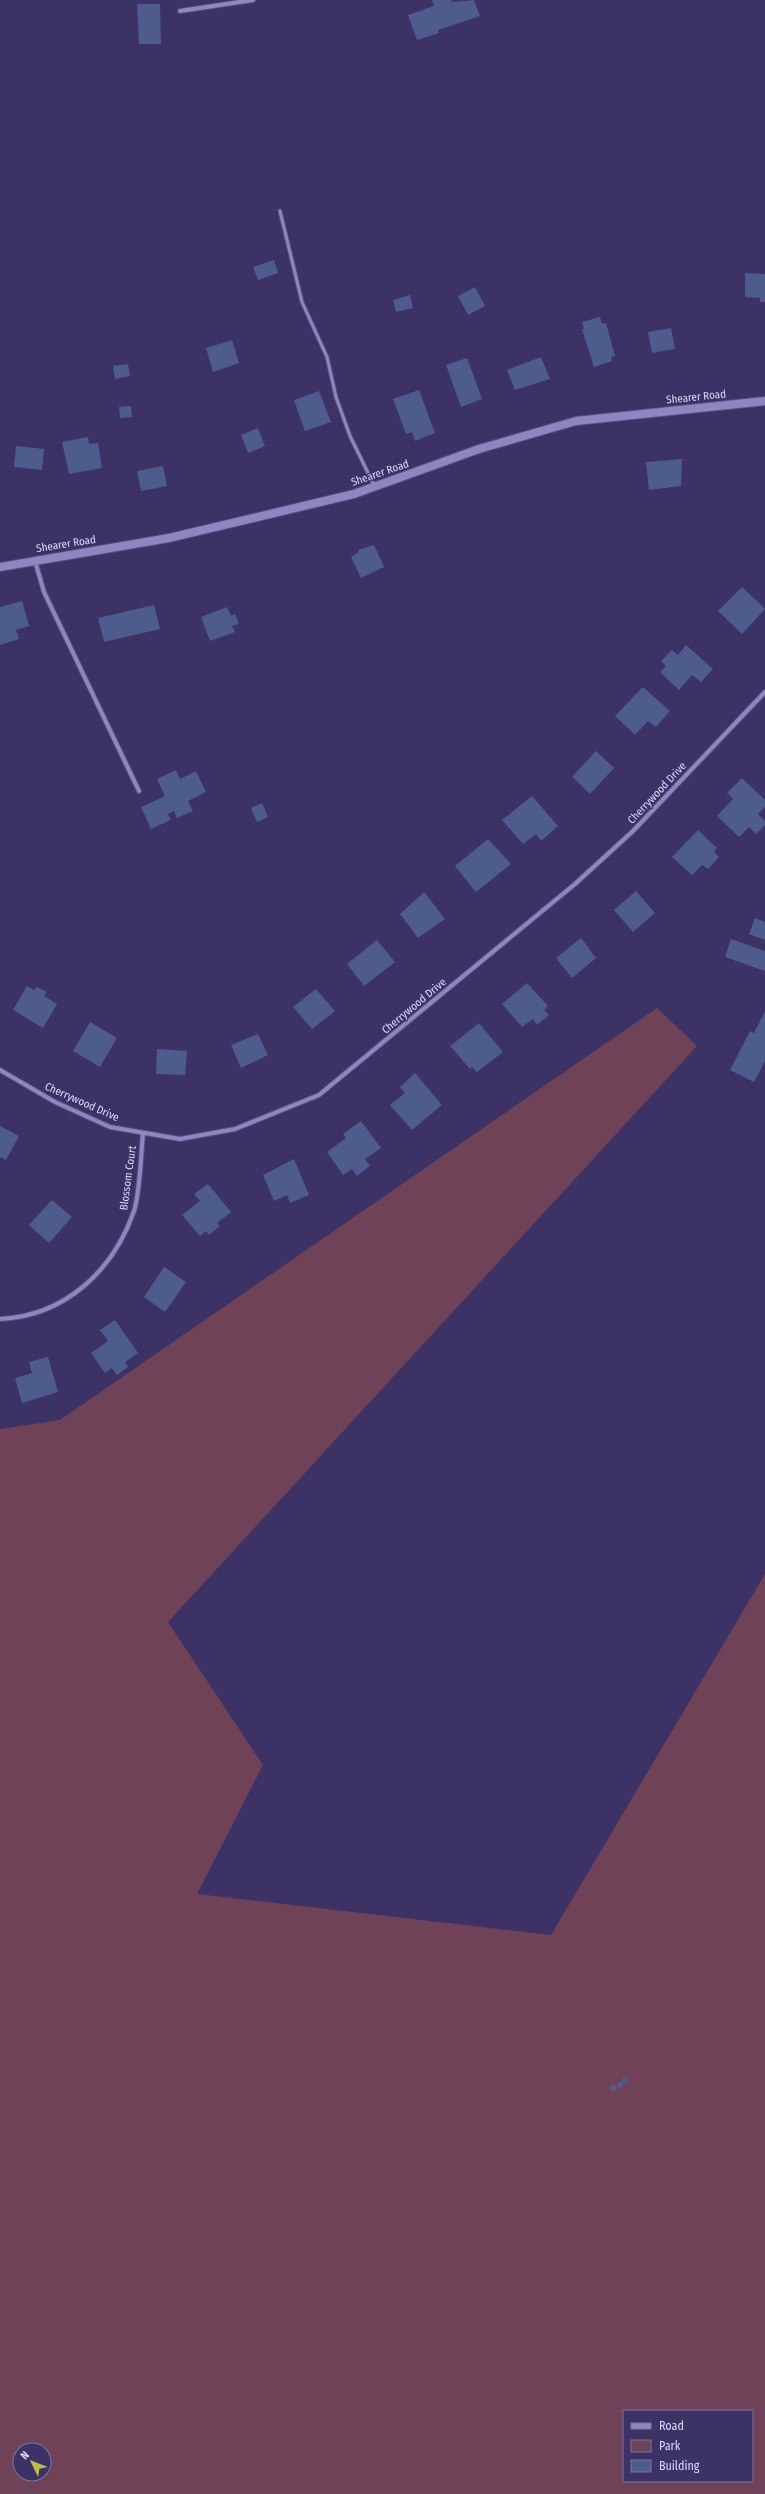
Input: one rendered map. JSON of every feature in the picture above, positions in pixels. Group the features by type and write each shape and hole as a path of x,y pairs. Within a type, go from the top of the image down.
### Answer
{"street":[{"path":"180,10 253,0"},
{"name":"Shearer Road","path":"0,567 169,538 354,494 479,449 576,422 765,401"},
{"path":"35,560 44,592 139,791"},
{"name":"Cherrywood Drive","path":"0,1070 55,1102 110,1127 180,1139 235,1129 319,1095 581,879 633,832 765,692"},
{"name":"Blossom Court","path":"0,1319 13,1319 53,1308 74,1294 101,1270 124,1234 134,1210 143,1133"}],"lane":[{"path":"280,211 302,302 327,357 336,397 350,436 375,487"}],"green space":[{"path":"657,1008 697,1046 168,1622 263,1765 197,1894 551,1935 765,1574 765,2494 0,2494 0,1429 60,1420"}],"building":[{"path":"432,0 451,0 452,2 474,0 480,16 438,30 439,33 417,40 408,15 434,6"},
{"path":"137,4 160,4 161,44 139,44"},
{"path":"274,260 278,273 258,280 253,267"},
{"path":"745,273 765,274 765,302 760,302 760,298 745,297"},
{"path":"475,287 485,306 468,315 458,296"},
{"path":"410,295 413,308 396,312 393,300"},
{"path":"600,317 602,324 606,323 615,356 611,357 612,361 594,367 582,329 584,329 582,322"},
{"path":"671,328 675,349 652,353 648,332"},
{"path":"232,340 239,363 213,372 206,348"},
{"path":"541,357 550,379 515,390 507,370"},
{"path":"467,358 482,399 461,407 446,365"},
{"path":"128,364 130,376 115,379 113,366"},
{"path":"419,390 435,433 415,441 412,432 406,434 393,399"},
{"path":"319,391 331,422 305,431 294,400"},
{"path":"131,406 132,417 120,418 119,407"},
{"path":"258,428 265,446 248,453 241,435"},
{"path":"88,437 89,444 98,443 102,468 69,474 62,442"},
{"path":"16,446 44,449 42,470 14,467"},
{"path":"682,459 681,486 649,490 646,462"},
{"path":"163,466 167,486 141,491 137,471"},
{"path":"374,545 384,567 361,578 351,557 359,552 358,550"},
{"path":"742,587 765,609 742,634 718,611"},
{"path":"22,601 29,626 16,630 19,639 0,645 0,607"},
{"path":"154,605 160,629 104,642 98,618"},
{"path":"227,607 231,616 235,614 239,624 232,626 235,632 210,641 201,617"},
{"path":"686,645 713,669 701,682 692,675 679,690 660,672 666,666 661,661 672,650 678,655"},
{"path":"643,687 670,711 656,727 648,721 635,735 615,716"},
{"path":"596,751 614,768 590,794 572,777"},
{"path":"176,770 180,779 196,771 206,792 188,801 193,811 177,818 174,811 168,814 171,820 151,829 141,807 165,796 157,779"},
{"path":"742,778 765,800 765,807 758,814 765,821 765,825 756,834 749,827 739,837 717,816 733,799 727,793"},
{"path":"532,796 558,826 541,841 536,834 523,844 502,820"},
{"path":"262,803 268,817 257,822 251,808"},
{"path":"698,830 717,848 714,852 719,857 708,869 702,865 692,875 672,857"},
{"path":"488,839 511,864 476,892 455,866"},
{"path":"636,891 655,913 633,932 614,910"},
{"path":"424,892 445,919 418,938 400,914"},
{"path":"755,918 765,922 765,940 749,934"},
{"path":"581,938 596,958 572,978 556,958"},
{"path":"731,939 765,951 765,971 725,957"},
{"path":"377,940 395,962 364,986 347,964"},
{"path":"527,983 548,1006 544,1010 549,1015 537,1025 533,1019 522,1027 502,1004"},
{"path":"27,986 34,990 37,987 47,992 44,996 57,1004 43,1028 13,1010"},
{"path":"316,989 335,1011 312,1029 293,1007"},
{"path":"765,1011 765,1061 754,1082 730,1070 750,1031 754,1033"},
{"path":"90,1022 117,1038 100,1067 73,1051"},
{"path":"479,1023 503,1052 477,1072 472,1067 470,1069 450,1046"},
{"path":"258,1034 268,1055 241,1068 231,1045"},
{"path":"157,1049 187,1051 185,1075 156,1074"},
{"path":"415,1073 442,1105 412,1130 390,1105 405,1093 400,1087"},
{"path":"361,1121 381,1148 365,1159 370,1166 357,1176 352,1169 343,1175 327,1152 346,1138 343,1134"},
{"path":"0,1126 19,1136 6,1160 0,1157"},
{"path":"294,1159 309,1195 290,1203 287,1195 274,1201 263,1175"},
{"path":"208,1184 231,1212 217,1223 220,1226 209,1235 206,1231 200,1236 182,1215 200,1201 194,1194"},
{"path":"52,1200 72,1217 49,1243 29,1225"},
{"path":"164,1267 186,1282 165,1312 144,1297"},
{"path":"115,1320 138,1353 125,1362 128,1367 117,1375 112,1368 105,1373 91,1353 108,1341 100,1330"},
{"path":"48,1357 58,1392 22,1403 15,1378 32,1373 29,1362"},
{"path":"625,2077 628,2080 625,2083 622,2080"},
{"path":"620,2082 623,2085 620,2088 617,2085"},
{"path":"613,2085 616,2088 613,2091 610,2088"}]}
